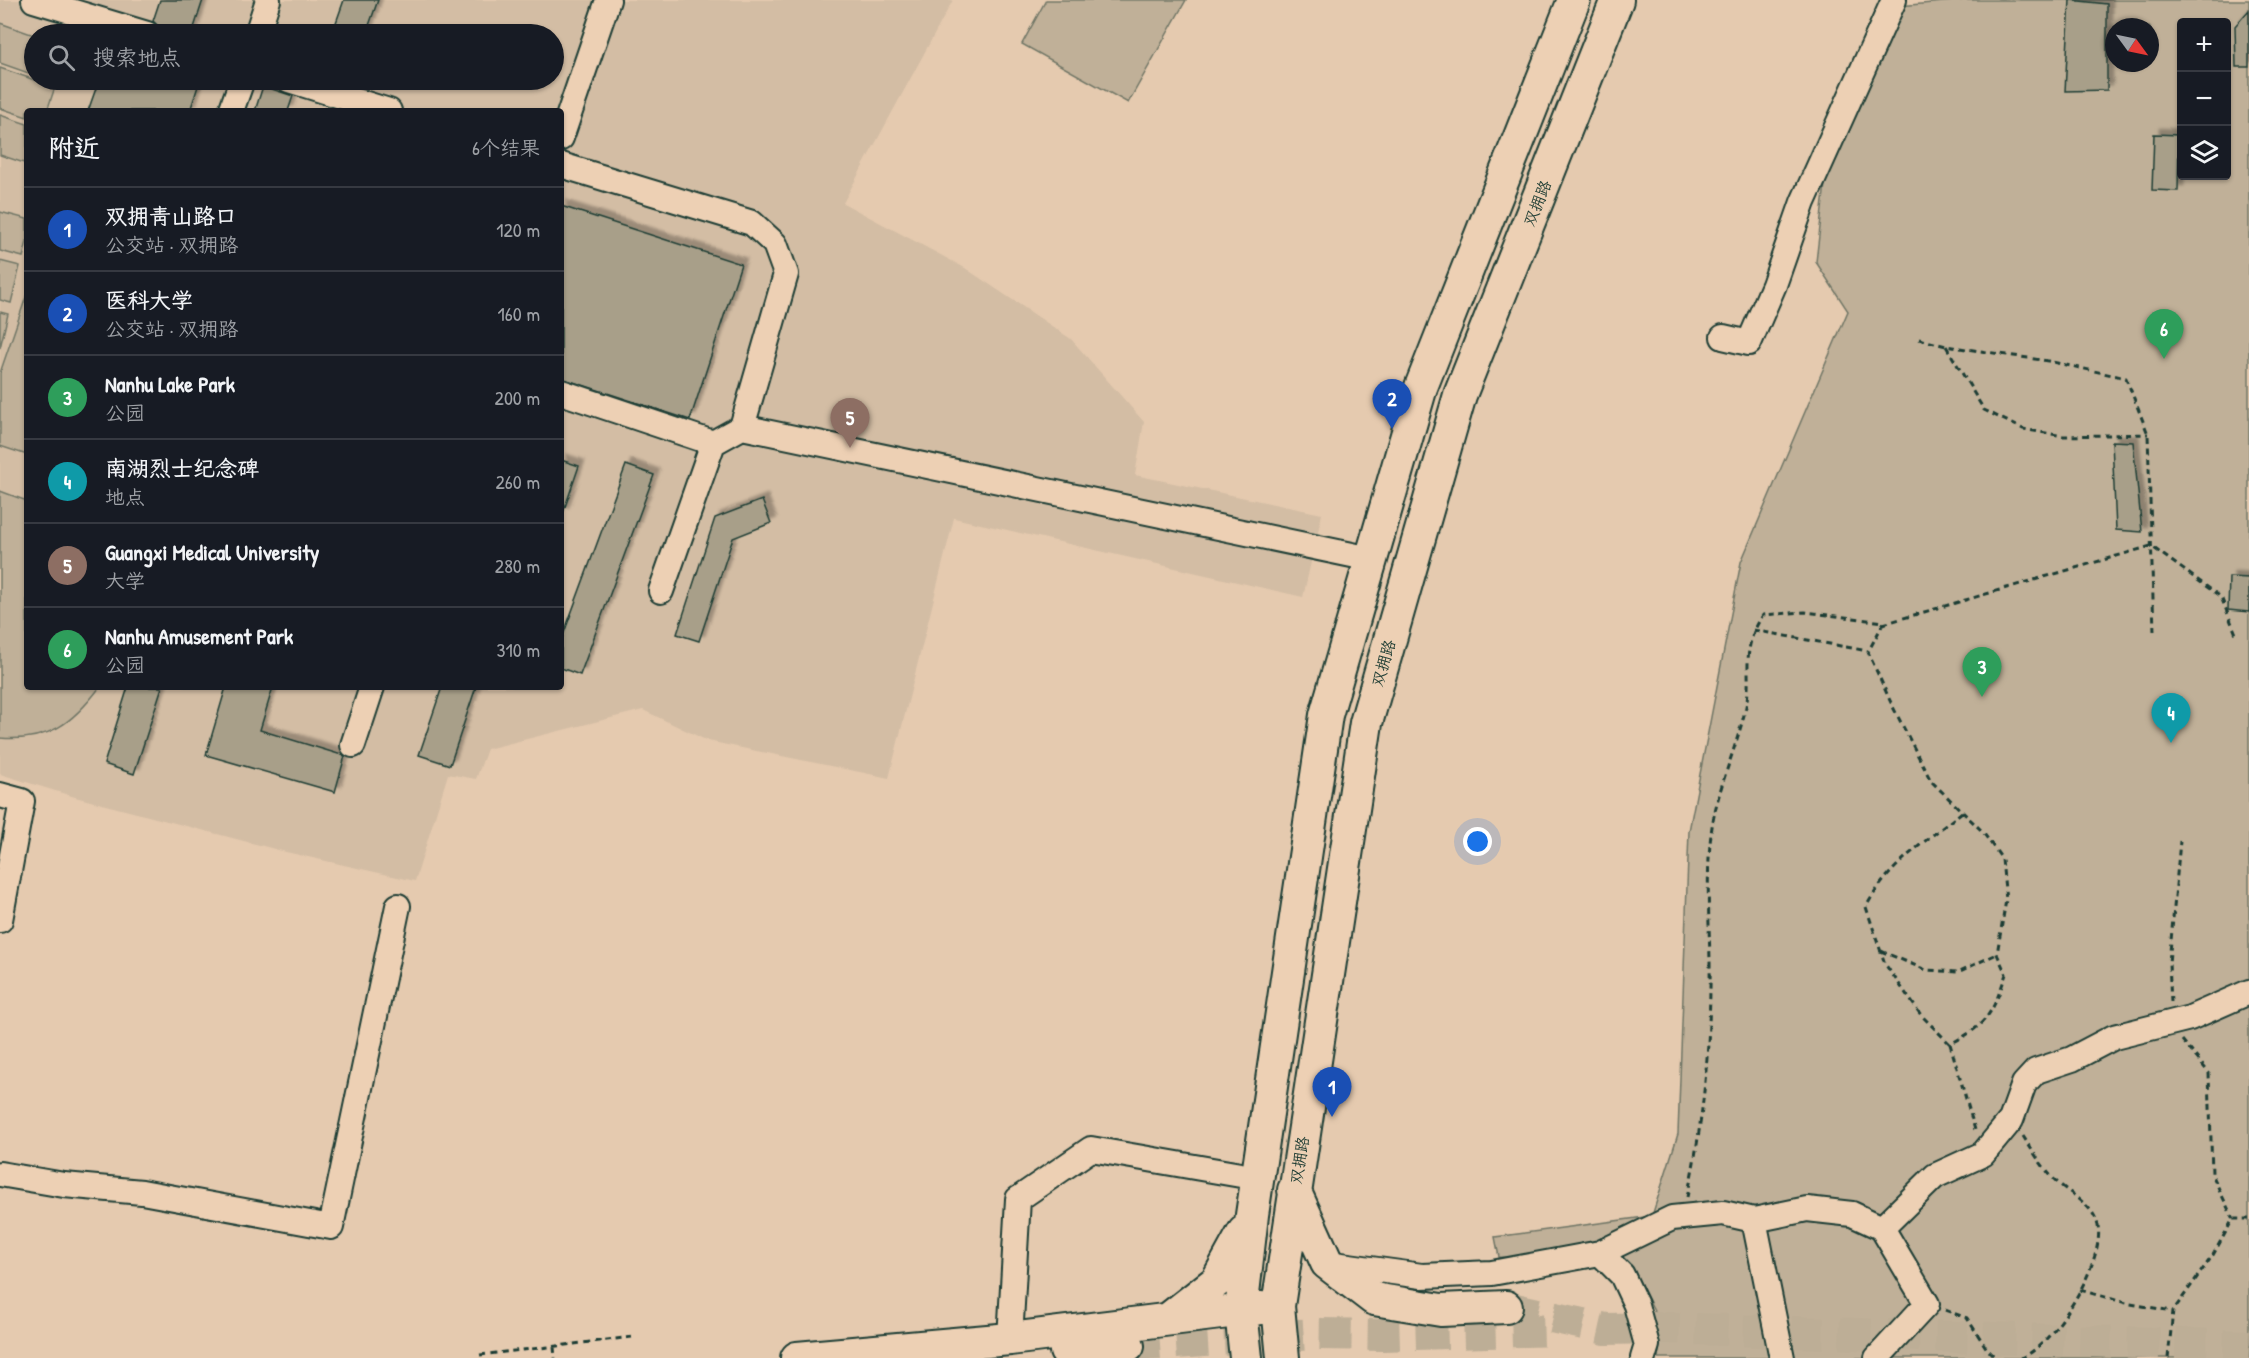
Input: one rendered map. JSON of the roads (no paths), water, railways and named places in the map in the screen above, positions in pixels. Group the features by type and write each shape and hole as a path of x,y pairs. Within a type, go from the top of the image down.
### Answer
{"main road":[{"path":"1246,1358 1242,1311 1252,1215 1326,715 1421,387 1574,0"},
{"name":"双拥路","path":"1283,1358 1278,1306 1366,723 1460,395 1617,0"},
{"path":"1294,1189 1327,1263 1374,1299 1441,1310 1506,1306"},
{"path":"1171,1317 1216,1281 1233,1255 1252,1215"},
{"path":"999,1348 1171,1317 1278,1306"},
{"path":"796,1358 999,1348 1128,1346"}],"street":[{"path":"34,0 114,24"},
{"path":"260,24 268,0"},
{"path":"564,129 608,0"},
{"path":"1723,337 1749,343 1774,285 1803,202 1894,0"},
{"path":"232,108 238,90"},
{"path":"321,90 379,108"},
{"path":"564,166 752,223 775,244 786,274 741,427"},
{"path":"564,393 713,443"},
{"path":"661,591 713,443 741,427 1371,559"},
{"path":"353,745 371,690"},
{"path":"0,795 22,801 0,920"},
{"path":"0,1174 64,1185 142,1192 331,1227 398,906"},
{"path":"1882,1228 1935,1176 1983,1154 2011,1120 2024,1084 2036,1071 2072,1059 2114,1037 2190,1018 2249,992"},
{"path":"999,1348 1018,1198 1091,1149 1258,1178"},
{"path":"1327,1263 1422,1276 1492,1273 1600,1253 1671,1218 1723,1213 1754,1220 1807,1209 1852,1214 1882,1228 1928,1305 1877,1358"},
{"path":"1754,1220 1782,1358"},
{"path":"1600,1253 1622,1275 1636,1305 1647,1344 1643,1358"}],"tunnel":[{"path":"1506,1307 1606,1329 1663,1328 2249,1346"},
{"path":"1128,1346 1315,1334 1382,1335 1557,1330"}],"place":[{"name":"Nanhu Amusement Park","path":"2164,359"},
{"name":"医科大学","path":"1392,429"},
{"name":"Guangxi Medical University","path":"850,448"},
{"name":"Nanhu Lake Park","path":"1982,697"},
{"name":"南湖烈士纪念碑","path":"2171,743"},
{"name":"双拥青山路口","path":"1332,1117"}]}
